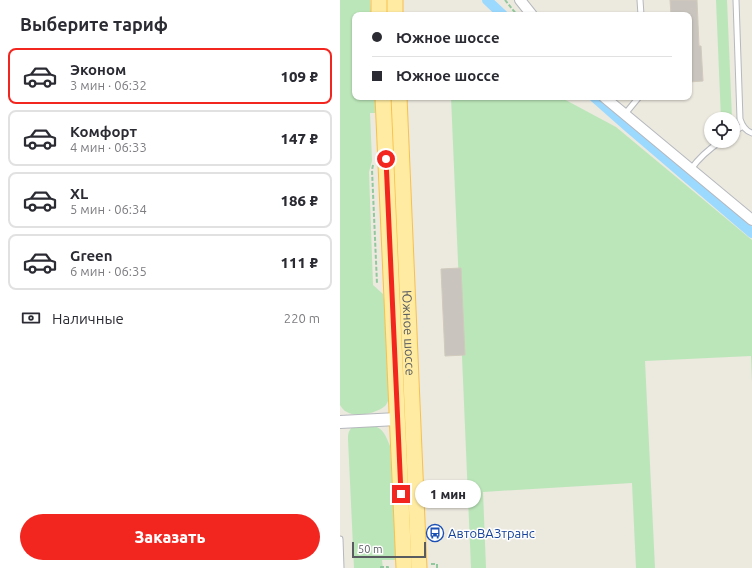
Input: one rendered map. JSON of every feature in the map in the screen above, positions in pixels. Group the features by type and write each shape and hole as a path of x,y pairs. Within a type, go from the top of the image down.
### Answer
{"main road":[{"path":"379,0 379,12"},
{"path":"394,0 395,12"},
{"name":"Южное шоссе","path":"383,100 404,568"},
{"name":"Южное шоссе","path":"399,100 419,568"}],"street":[{"path":"520,0 530,12"},
{"path":"608,100 752,220"},
{"path":"340,422 397,419"}],"lane":[{"path":"640,0 641,12"},
{"path":"736,0 740,119 743,126 752,133"},
{"path":"625,114 637,100"},
{"path":"691,169 711,148"},
{"path":"340,539 341,568"}],"path":[{"path":"505,0 515,12"},
{"path":"374,160 372,170 377,284"},
{"path":"430,568 430,564 437,564 437,568"},
{"path":"381,568 388,568"}],"green space":[{"path":"340,0 370,0 371,12 352,12 352,100 375,100 375,113 370,113 372,161 369,172 373,285 383,294 385,305 390,397 386,405 381,409 372,413 361,415 346,412 340,405"},
{"path":"716,0 727,0 732,112 721,112"},
{"path":"451,100 566,100 616,127 752,240 752,383 751,356 645,361 655,568 636,568 632,483 483,492 486,568 471,568"},
{"path":"353,426 377,427 384,433 390,446 396,560 382,560 383,568 354,568 348,439 349,432"}],"building":[{"path":"670,0 697,0 699,46 701,46 703,81 692,82 692,12 671,12"},
{"path":"461,268 465,355 445,356 441,269"}],"waterway":[{"path":"487,0 500,12"},
{"path":"597,100 752,233"}],"place":[{"name":"АвтоВАЗтранс","path":"435,533"}],"route":[{"path":"386,159 401,494"}]}
